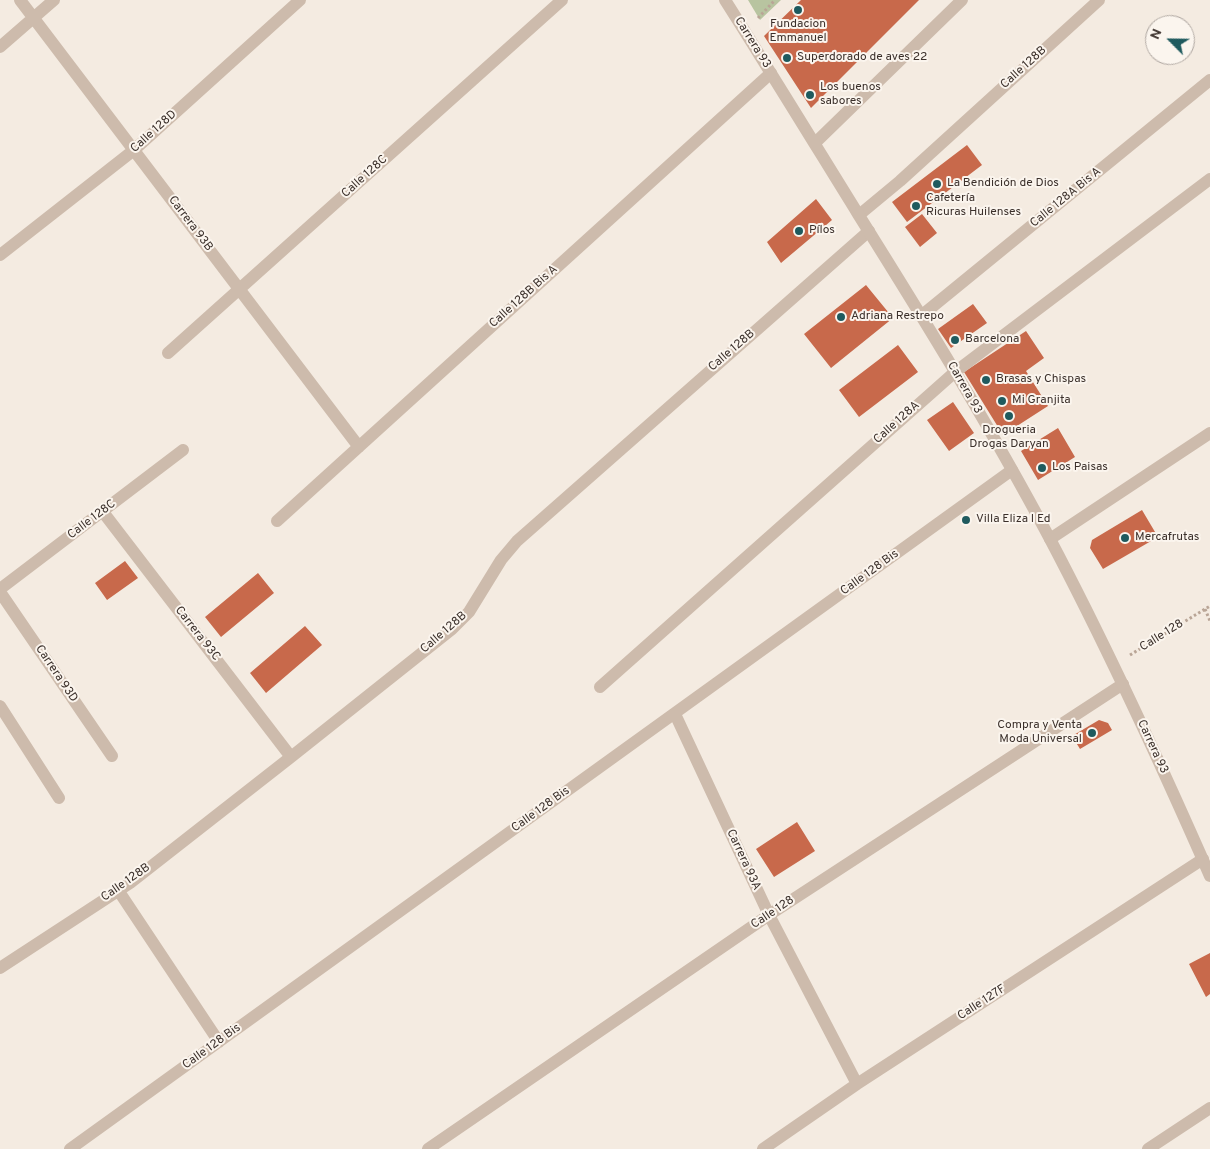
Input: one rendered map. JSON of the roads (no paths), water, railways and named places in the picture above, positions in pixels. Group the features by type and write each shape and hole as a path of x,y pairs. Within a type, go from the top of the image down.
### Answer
{"street":[{"name":"Carrera 93B","path":"20,0 359,447"},
{"path":"0,47 54,0"},
{"name":"Calle 128D","path":"0,255 134,150 300,0"},
{"name":"Calle 128C","path":"168,352 240,290 562,0"},
{"name":"Carrera 93","path":"725,0 921,316 1012,470 1050,539 1123,684 1168,779 1210,876"},
{"path":"814,142 962,0"},
{"name":"Calle 128B","path":"859,215 1099,0"},
{"name":"Calle 128B Bis A","path":"277,521 771,73"},
{"name":"Calle 128A Bis A","path":"921,316 1210,80"},
{"name":"Calle 128A","path":"600,687 955,372 1210,179"},
{"name":"Calle 128B","path":"0,968 130,883 452,629 469,612 501,560 517,541 869,231"},
{"path":"1050,539 1210,433"},
{"name":"Calle 128C","path":"0,591 183,450"},
{"name":"Calle 128 Bis","path":"70,1149 1012,470"},
{"name":"Carrera 93C","path":"103,512 292,757"},
{"name":"Carrera 93D","path":"0,591 112,756"},
{"name":"Calle 128","path":"428,1149 769,915 1123,684"},
{"path":"0,706 59,798"},
{"name":"Carrera 93A","path":"674,714 769,915 857,1084"},
{"name":"Calle 127F","path":"763,1149 857,1084 1203,859"},
{"path":"118,890 219,1042"},
{"path":"1148,1149 1210,1108"}],"place":[{"name":"Fundacion Emmanuel","path":"798,10"},
{"name":"Superdorado de aves 22","path":"787,58"},
{"name":"Los buenos sabores","path":"810,95"},
{"name":"La Bendición de Dios","path":"937,184"},
{"name":"Cafetería Ricuras Huilenses","path":"916,206"},
{"name":"Pílos","path":"799,231"},
{"name":"Adriana Restrepo","path":"841,317"},
{"name":"Barcelona","path":"955,340"},
{"name":"Brasas y Chispas","path":"986,380"},
{"name":"Mi Granjita","path":"1002,401"},
{"name":"Drogueria Drogas Daryan","path":"1009,416"},
{"name":"Los Paisas","path":"1042,468"},
{"name":"Villa Eliza I Ed","path":"966,520"},
{"name":"Mercafrutas","path":"1125,538"},
{"name":"Compra y Venta Moda Universal","path":"1092,733"}]}
